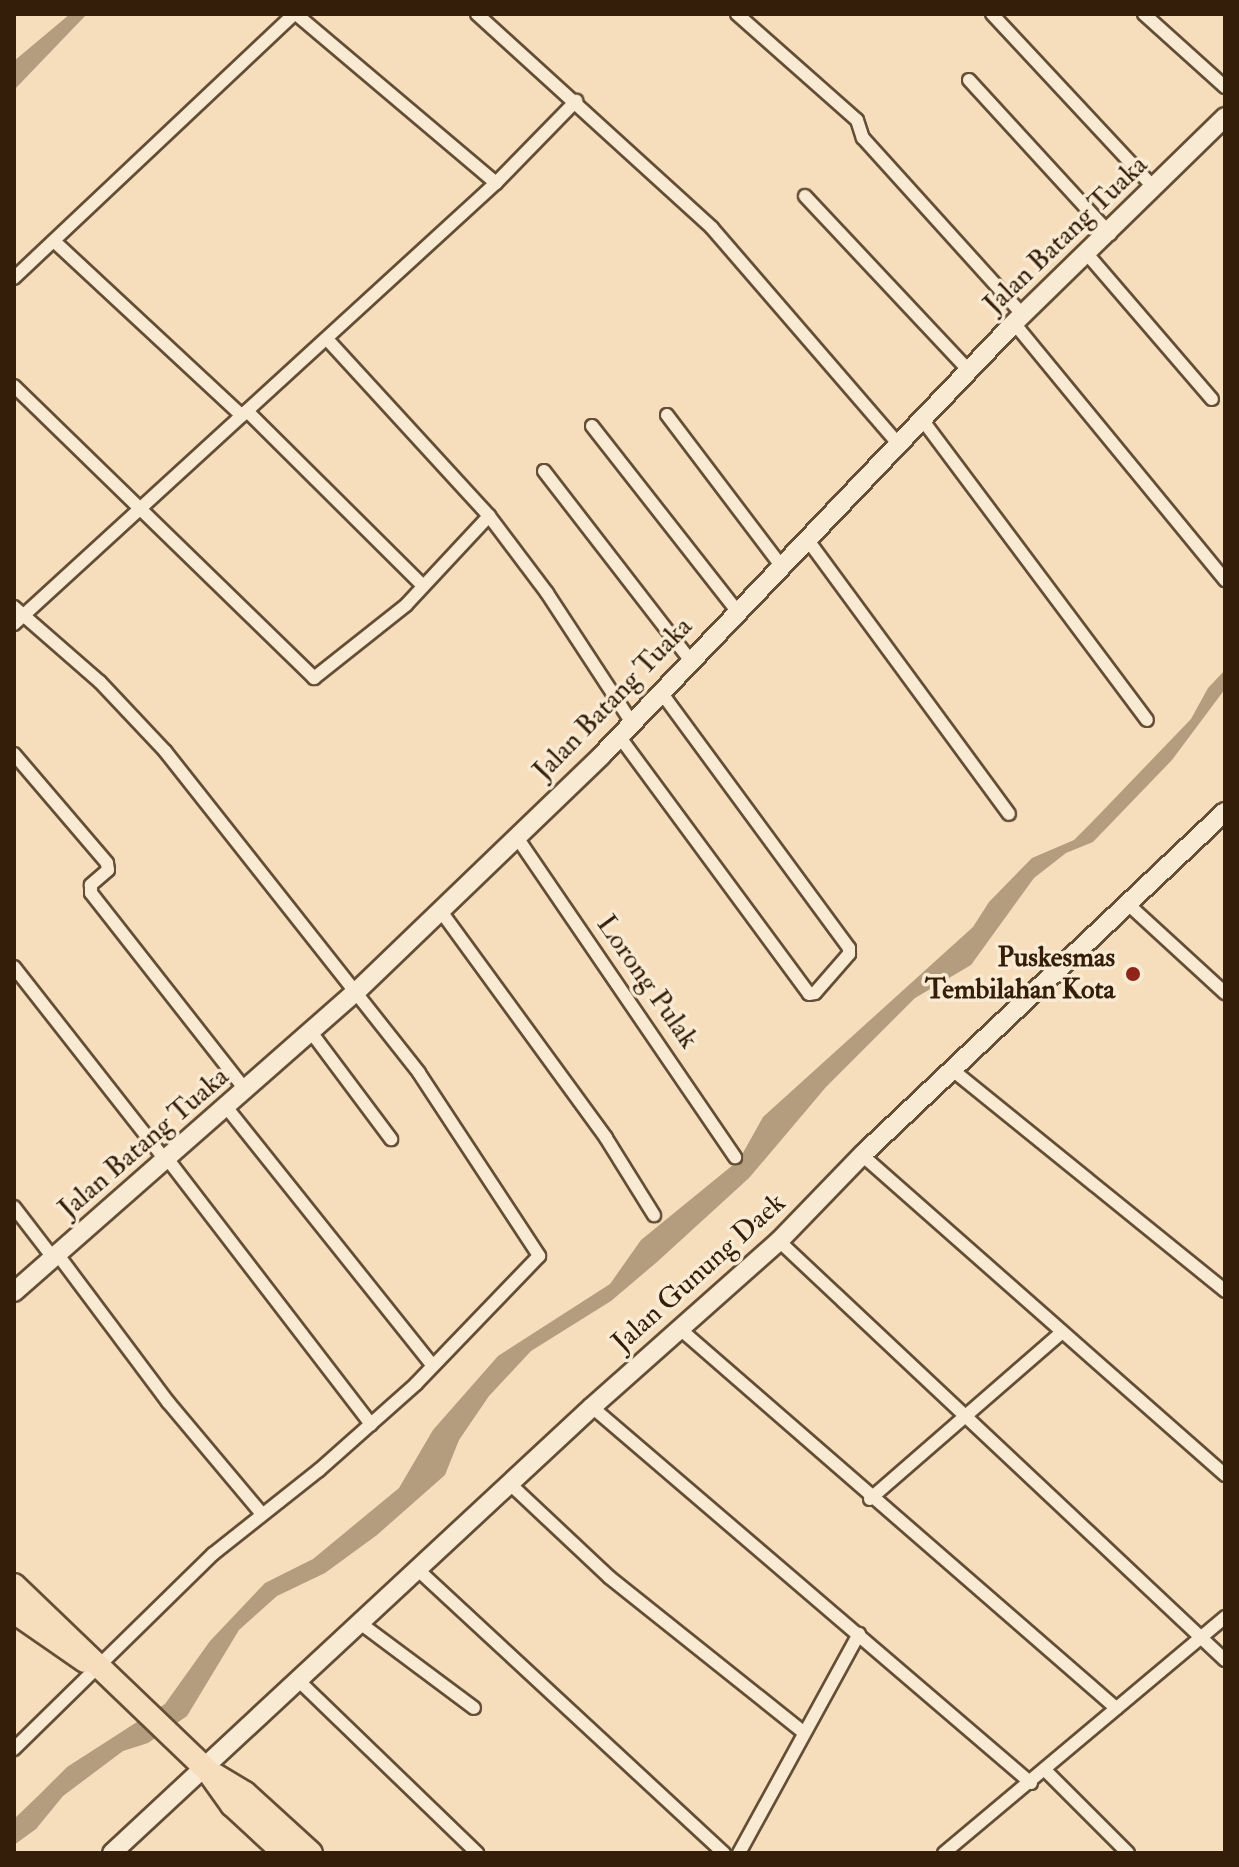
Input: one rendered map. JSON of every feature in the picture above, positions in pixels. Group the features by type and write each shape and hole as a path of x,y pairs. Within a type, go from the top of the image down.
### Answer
{"highway":[{"path":"14,1585 57,1635 100,1670 238,1799 284,1853"},
{"path":"14,1612 57,1635"},
{"path":"238,1799 311,1853"}],"street":[{"path":"14,278 295,14 496,183"},
{"path":"477,14 712,228 900,446"},
{"path":"737,14 857,120 863,138 1018,319 1225,580"},
{"path":"992,14 1154,188"},
{"path":"1144,14 1225,87"},
{"path":"969,80 1110,234"},
{"path":"14,1749 100,1670 213,1554 371,1424 539,1256 419,1073 165,751 100,682 17,616 327,339 496,183 576,101"},
{"name":"Jalan Batang Tuaka","path":"14,1292 168,1162 357,991 625,729 924,422 1018,319 1110,234 1225,117"},
{"path":"805,196 970,372"},
{"path":"55,242 244,414 423,586"},
{"path":"1088,255 1212,399"},
{"path":"327,339 489,516 547,593 625,729 809,994 815,993 849,954 849,948 661,692"},
{"path":"14,386 314,678 423,586 489,516"},
{"path":"667,415 781,566"},
{"path":"924,422 1147,720"},
{"path":"592,426 738,612"},
{"path":"544,471 691,661"},
{"path":"807,539 1009,814"},
{"path":"14,754 107,863 108,870 91,885 91,893 246,1091"},
{"name":"Jalan Gunung Daek","path":"112,1853 207,1770 416,1568 779,1241 862,1155 955,1072 1225,812"},
{"name":"Lorong Pulak","path":"516,836 735,1157"},
{"path":"1130,906 1225,993"},
{"path":"440,910 606,1138 654,1215"},
{"path":"14,967 371,1424"},
{"path":"311,1032 391,1139"},
{"path":"955,1072 1225,1291"},
{"path":"227,1108 431,1364"},
{"path":"862,1155 1225,1475"},
{"path":"14,1207 168,1402 261,1513"},
{"path":"779,1241 1225,1660"},
{"path":"680,1329 870,1499 1116,1708"},
{"path":"870,1499 1062,1332"},
{"path":"592,1407 1031,1783"},
{"path":"509,1483 609,1577 803,1732"},
{"path":"416,1568 724,1853"},
{"path":"944,1853 1046,1771 1225,1617"},
{"path":"360,1623 474,1708"},
{"path":"739,1853 859,1634"},
{"path":"299,1681 477,1853"},
{"path":"1046,1771 1128,1853"}],"shaded area":[{"path":"70,14 87,14 14,90 14,61"},
{"path":"1225,670 1225,689 1172,760 1093,842 1066,853 1034,878 971,965 915,998 826,1087 749,1178 657,1262 611,1301 531,1351 489,1396 459,1440 445,1475 377,1535 325,1573 277,1596 239,1630 187,1716 148,1743 123,1751 63,1796 36,1829 14,1845 14,1819 67,1767 165,1704 210,1641 265,1583 313,1559 399,1488 433,1430 498,1356 610,1284 641,1240 739,1160 763,1117 973,927 989,902 1032,858 1074,840 1191,719 1208,688"}],"place":[{"name":"Puskesmas Tembilahan Kota","path":"1133,974"}]}
